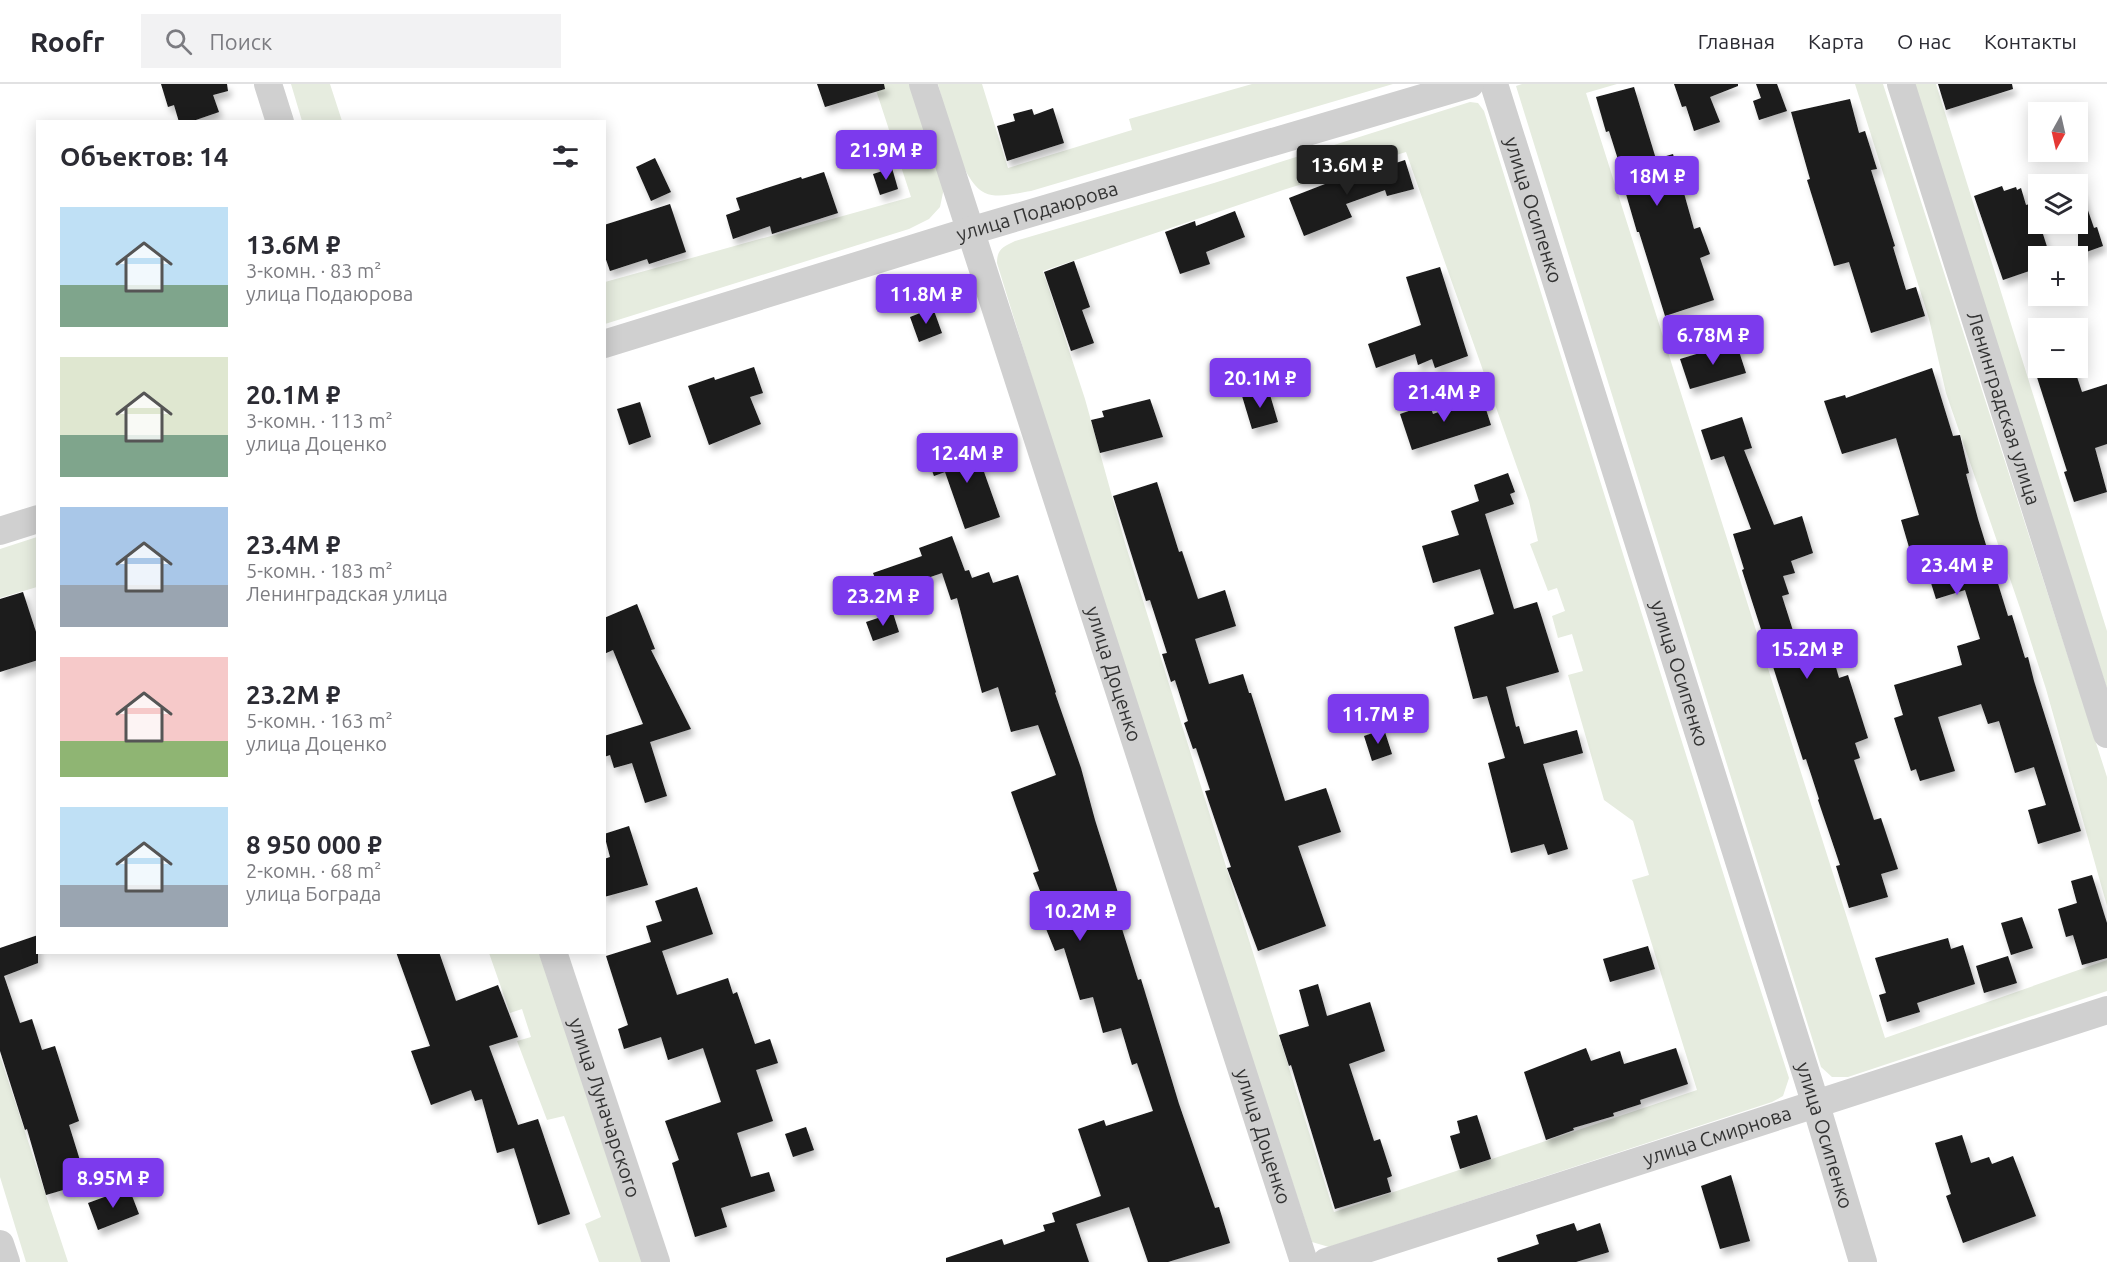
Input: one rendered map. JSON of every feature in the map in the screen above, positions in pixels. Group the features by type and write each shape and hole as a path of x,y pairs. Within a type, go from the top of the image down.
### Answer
{"street":[{"path":"268,84 279,120"},
{"name":"улица Доценко","path":"923,84 1304,1262"},
{"name":"улица Подаюрова","path":"606,343 970,231 1470,84"},
{"name":"улица Осипенко","path":"1494,84 1816,1105 1863,1262"},
{"name":"Ленинградская улица","path":"1901,84 2107,734"},
{"path":"0,531 36,520"},
{"name":"улица Луначарского","path":"554,954 656,1262"},
{"name":"улица Смирнова","path":"1326,1262 2107,1010"},
{"path":"0,1245 6,1262"}],"shaded area":[{"path":"291,84 330,84 342,120 302,120"},
{"path":"874,84 913,84 944,188 940,207 929,219 909,229 606,324 606,282 911,197"},
{"path":"938,84 982,84 1008,168 1132,130 1129,119 1252,84 1393,84 1031,191 1002,196 985,193 976,186 968,174 955,144"},
{"path":"1522,84 1617,84 1586,93 1885,1038 2107,960 2107,991 1848,1077 1832,1077 1821,1067 1516,86"},
{"path":"1855,84 1883,84 2107,777 2107,906 2046,689 1946,393 1929,319"},
{"path":"1914,84 1936,84 2107,631 2107,689"},
{"path":"1470,102 1478,103 1484,111 1789,1078 1783,1096 1772,1102 1329,1247 1312,1242 1078,527 997,263 998,254 1002,249 1015,241 1214,183","holes":["1406,152 1529,501 1538,541 1530,544 1548,591 1557,588 1565,611 1552,616 1558,638 1572,634 1583,671 1568,675 1604,800 1633,821 1649,875 1632,880 1697,1090 1334,1212 1125,543 1085,399 1043,271 1283,190"]},
{"path":"36,537 36,587 0,598 0,549"},
{"path":"489,954 544,954 644,1262 599,1262 585,1224 601,1217 564,1116 547,1120 517,1041 531,1037 522,1009 510,1013"},
{"path":"0,1056 68,1262 26,1262 0,1177"}],"building":[{"path":"161,84 227,84 228,91 213,95 219,112 196,120 178,120 174,105 168,107"},
{"path":"817,84 884,84 885,89 825,107"},
{"path":"1674,84 1738,84 1738,86 1710,97 1720,122 1694,131 1686,106 1682,107"},
{"path":"1756,84 1777,84 1787,111 1759,120 1753,101 1761,98"},
{"path":"1938,84 2012,84 2013,89 1946,110"},
{"path":"1634,87 1656,159 1673,154 1694,229 1700,227 1710,254 1700,258 1714,300 1665,316 1639,232 1637,232 1619,170 1621,169 1609,131 1606,132 1596,97"},
{"path":"1850,99 1859,133 1865,131 1877,169 1871,170 1906,290 1916,287 1925,316 1871,333 1849,262 1834,266 1807,180 1810,179 1791,112"},
{"path":"1053,108 1064,143 1007,161 997,126 1015,121 1013,114 1032,109 1034,115"},
{"path":"655,158 671,192 651,201 636,167"},
{"path":"1405,160 1414,189 1387,196 1385,190 1346,204 1352,217 1304,236 1289,198 1343,177 1344,180"},
{"path":"892,168 898,189 880,195 873,174"},
{"path":"824,172 838,213 772,234 770,226 733,239 726,215 740,210 736,198"},
{"path":"2002,186 2004,191 2016,187 2017,190 2021,188 2026,205 2028,204 2028,234 2043,234 2047,246 2028,246 2028,271 2003,280 1974,196"},
{"path":"670,204 686,252 649,264 647,259 610,271 606,260 606,224"},
{"path":"2088,210 2094,228 2097,227 2103,246 2088,251 2088,246 2078,246 2078,234 2088,234"},
{"path":"1235,211 1245,237 1206,252 1210,264 1180,274 1165,232 1195,221 1196,226"},
{"path":"1074,261 1090,307 1082,310 1094,343 1071,351 1044,272"},
{"path":"1440,267 1468,356 1435,368 1432,359 1418,365 1415,354 1376,368 1368,344 1421,325 1406,277"},
{"path":"933,308 942,333 919,342 910,317"},
{"path":"1736,342 1746,373 1690,389 1680,359"},
{"path":"754,367 763,393 750,397 761,424 709,445 688,386"},
{"path":"1932,368 1953,436 1960,435 1969,473 1966,474 1978,519 2008,616 2012,615 2025,658 2028,657 2081,831 2038,844 2028,810 2046,805 2034,767 2015,773 1999,721 1988,724 1981,704 1938,717 1955,771 1920,781 1916,769 1911,771 1894,718 1903,715 1894,685 1962,665 1957,646 1980,639 1965,590 1936,599 1921,551 1911,554 1901,520 1919,515 1896,438 1842,454 1824,401 1845,395 1846,398"},
{"path":"2037,378 2077,378 2082,392 2107,384 2107,444 2095,448 2107,492 2074,502 2064,472 2067,471"},
{"path":"1268,388 1278,422 1252,429 1242,396"},
{"path":"1482,397 1491,425 1412,450 1400,414 1429,404 1433,414"},
{"path":"1150,399 1163,437 1100,453 1091,420 1104,417 1102,411"},
{"path":"640,402 651,437 629,445 617,409"},
{"path":"1742,417 1752,448 1744,450 1774,525 1802,516 1813,553 1791,561 1795,573 1783,576 1789,594 1782,596 1795,637 1805,634 1814,663 1833,657 1839,678 1848,675 1868,738 1855,743 1860,758 1854,760 1874,820 1881,818 1898,869 1881,874 1888,897 1849,908 1836,866 1840,865 1806,759 1803,760 1742,570 1744,569 1733,534 1751,529 1724,456 1711,460 1701,430"},
{"path":"973,441 1000,517 965,529 945,472 934,476 927,457"},
{"path":"1508,473 1515,492 1510,494 1514,504 1485,514 1514,609 1537,602 1559,672 1506,687 1516,727 1519,726 1524,744 1577,730 1583,753 1543,764 1568,849 1548,855 1544,844 1511,853 1488,763 1505,758 1487,696 1473,699 1454,627 1494,614 1480,569 1433,583 1422,546 1459,535 1451,511 1479,501 1474,485"},
{"path":"1157,482 1179,552 1182,551 1198,599 1225,590 1236,626 1195,639 1209,684 1243,674 1285,801 1326,788 1341,832 1298,846 1326,926 1258,951 1227,868 1231,867 1205,791 1210,790 1196,748 1193,749 1184,723 1188,721 1175,680 1171,682 1162,654 1167,653 1150,600 1146,601 1113,496"},
{"path":"952,536 965,571 969,570 972,578 989,572 993,583 1018,575 1081,768 1119,896 1116,898 1120,912 1117,913 1138,980 1141,979 1179,1104 1215,1208 1219,1207 1230,1243 1168,1262 1148,1262 1129,1207 1076,1224 1089,1262 946,1262 946,1258 1002,1239 1004,1245 1045,1231 1043,1225 1055,1222 1052,1213 1101,1196 1078,1129 1104,1120 1106,1126 1153,1111 1137,1063 1132,1065 1121,1028 1103,1033 1093,997 1080,1000 1064,948 1055,951 1036,904 1044,901 1033,873 1039,871 1011,792 1056,775 1038,725 1011,732 998,687 982,693 957,598 951,600 942,573 881,594 873,573 922,556 919,548"},
{"path":"23,592 36,632 36,661 0,672 0,599"},
{"path":"637,604 655,649 651,650 691,729 650,742 667,796 645,803 632,763 614,768 610,755 606,756 606,735 643,724 613,650 606,653 606,617"},
{"path":"893,613 899,632 873,641 866,622"},
{"path":"1384,729 1392,754 1372,761 1364,736"},
{"path":"629,826 648,885 606,896 606,858 610,857 606,833"},
{"path":"2092,875 2107,923 2107,958 2082,965 2073,935 2066,937 2058,909 2077,903 2071,881"},
{"path":"697,887 713,934 662,951 677,995 728,978 733,994 737,992 755,1044 770,1039 778,1063 756,1070 773,1121 737,1133 751,1177 769,1172 775,1191 721,1208 727,1227 695,1237 672,1163 679,1160 665,1121 721,1102 703,1048 668,1060 661,1037 624,1049 618,1029 628,1025 606,956 651,942 646,926 662,921 655,901"},
{"path":"2022,917 2033,948 2011,955 2001,923"},
{"path":"36,936 38,963 4,976 20,1023 32,1019 42,1050 55,1046 79,1121 69,1125 87,1183 46,1195 27,1129 25,1130 0,1051 0,948"},
{"path":"1948,938 1951,949 1963,945 1975,984 1917,1003 1920,1012 1887,1022 1879,995 1886,993 1875,958"},
{"path":"1648,946 1655,969 1610,982 1603,959"},
{"path":"397,954 440,954 456,1001 498,985 518,1037 489,1046 518,1125 538,1119 570,1214 538,1225 514,1148 497,1153 482,1099 475,1101 471,1090 431,1105 411,1051 430,1046"},
{"path":"2008,956 2017,983 1984,993 1976,966"},
{"path":"1318,984 1327,1016 1370,1002 1385,1051 1349,1064 1374,1141 1380,1139 1392,1176 1387,1178 1391,1192 1335,1209 1291,1065 1289,1066 1279,1035 1309,1026 1299,990"},
{"path":"1586,1048 1591,1061 1620,1051 1624,1064 1676,1048 1688,1084 1640,1100 1641,1104 1613,1113 1614,1116 1573,1128 1574,1130 1546,1140 1524,1072"},
{"path":"1477,1115 1491,1159 1460,1169 1450,1136 1460,1133 1457,1121"},
{"path":"806,1127 814,1150 793,1157 785,1134"},
{"path":"1962,1135 1971,1163 1989,1157 1992,1164 2013,1156 2036,1216 1963,1243 1946,1196 1951,1194 1935,1143"},
{"path":"1731,1175 1750,1241 1720,1249 1701,1186"},
{"path":"129,1188 139,1214 98,1230 88,1203"},
{"path":"1574,1223 1577,1231 1600,1223 1609,1252 1576,1262 1498,1262 1497,1258 1539,1244 1536,1235"}]}
